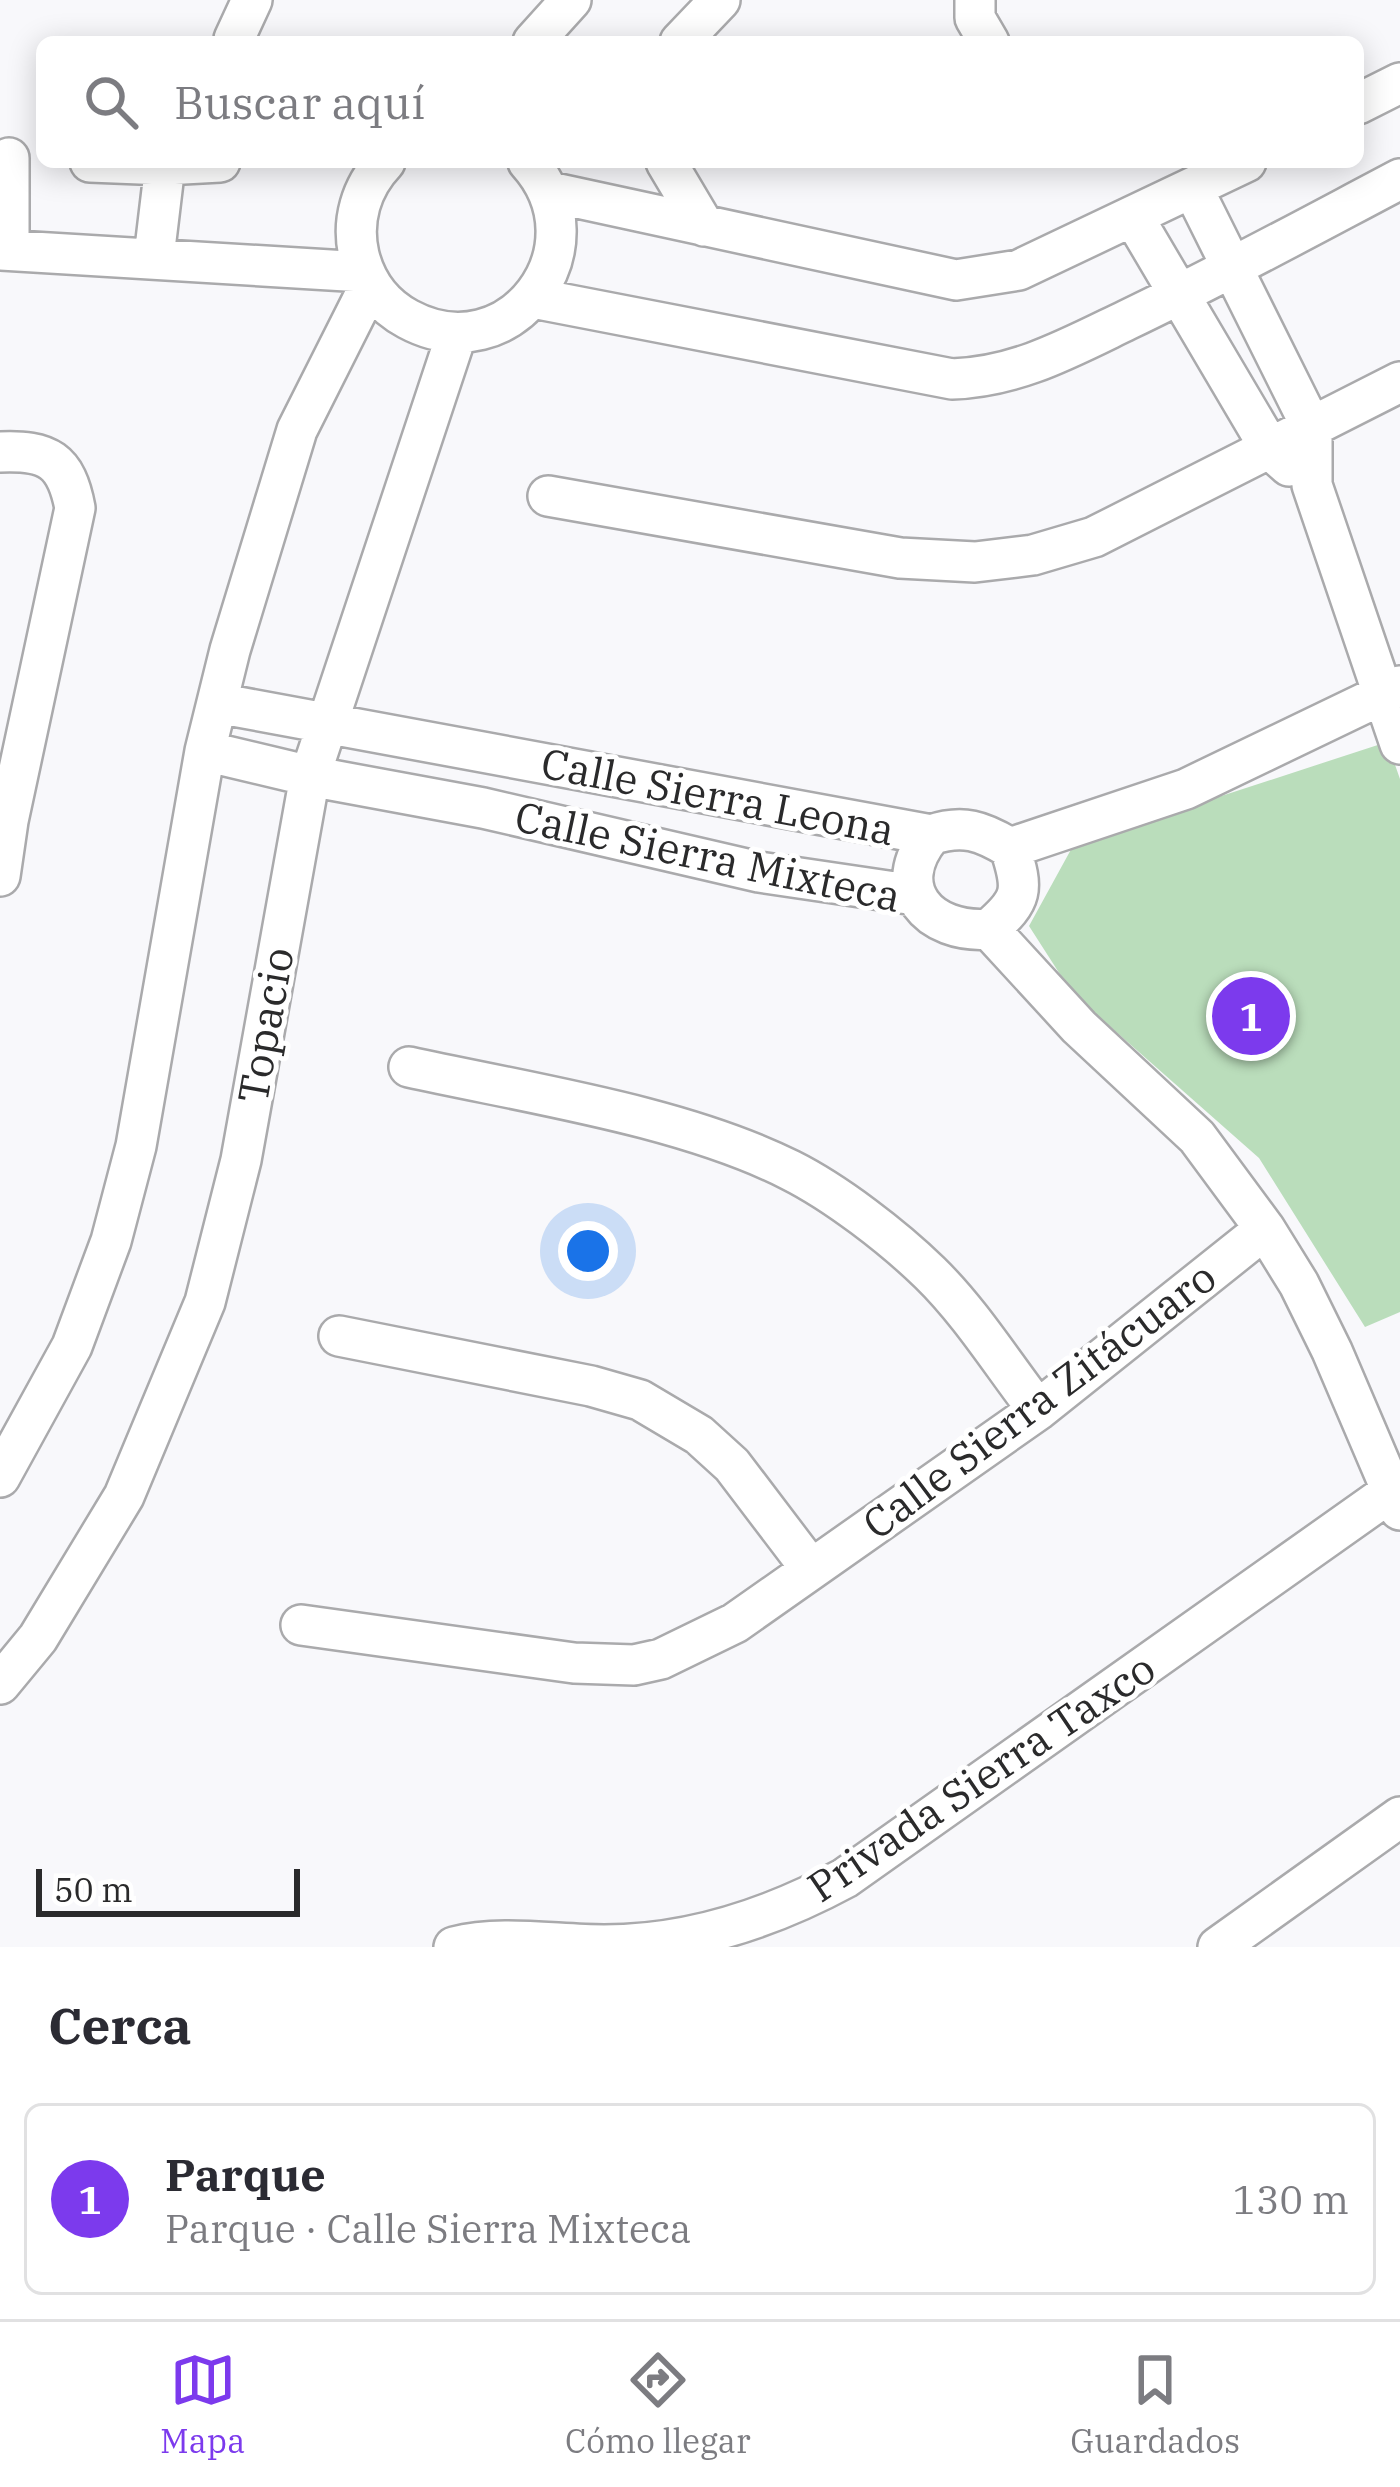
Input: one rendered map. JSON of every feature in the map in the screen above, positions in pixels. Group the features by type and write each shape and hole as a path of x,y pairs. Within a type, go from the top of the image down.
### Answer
{"street":[{"path":"235,36 252,0"},
{"path":"538,36 571,0"},
{"path":"686,36 720,0"},
{"path":"1364,101 1400,82"},
{"path":"17,159 4,250 154,257 367,278"},
{"path":"154,257 165,168"},
{"path":"379,168 358,206 355,239 367,278 393,310 423,327 457,333 498,323 533,298 552,266 558,229 545,173"},
{"path":"670,168 704,226"},
{"path":"545,173 704,226 956,280 1019,270 1234,168"},
{"path":"533,298 952,379 985,378 1030,366 1178,296 1400,179"},
{"path":"1193,189 1312,428 1312,485 1390,691 1400,744"},
{"path":"1134,218 1270,450 1312,485"},
{"path":"0,1477 72,1346 111,1241 153,1062 217,703 297,430 367,278"},
{"name":"Topacio","path":"0,1684 38,1638 124,1496 206,1302 241,1160 310,776 457,333"},
{"path":"548,496 900,558 975,562 1033,555 1094,537 1400,382"},
{"path":"0,452 44,455 61,467 75,508 0,876"},
{"path":"1390,691 1186,789 1010,848 1019,892 1014,908 989,929 1079,1027 1197,1137 1265,1229 1332,1351 1396,1500"},
{"name":"Calle Sierra Leona","path":"217,703 931,835 951,828 981,831 1010,848"},
{"name":"Calle Sierra Mixteca","path":"205,751 483,808 759,872 915,895 930,916 965,931 989,929"},
{"path":"483,808 495,754"},
{"path":"915,895 911,873 918,850 931,835"},
{"path":"409,1067 628,1115 720,1142 791,1170 890,1238 933,1275 1038,1411"},
{"name":"Calle Sierra Zitácuaro","path":"301,1625 518,1657 634,1666 676,1653 720,1631 1038,1411 1265,1229"},
{"path":"339,1336 640,1400 699,1435 732,1465 811,1569"},
{"name":"Privada Sierra Taxco","path":"454,1947 493,1942 609,1945 656,1940 719,1930 800,1902 845,1878 1396,1500"},
{"path":"1218,1947 1400,1817"}],"green space":[{"path":"1387,742 1400,779 1400,1312 1365,1327 1259,1158 1072,993 1029,926 1074,844"}],"place":[{"name":"Parque","path":"1251,1016"}]}
